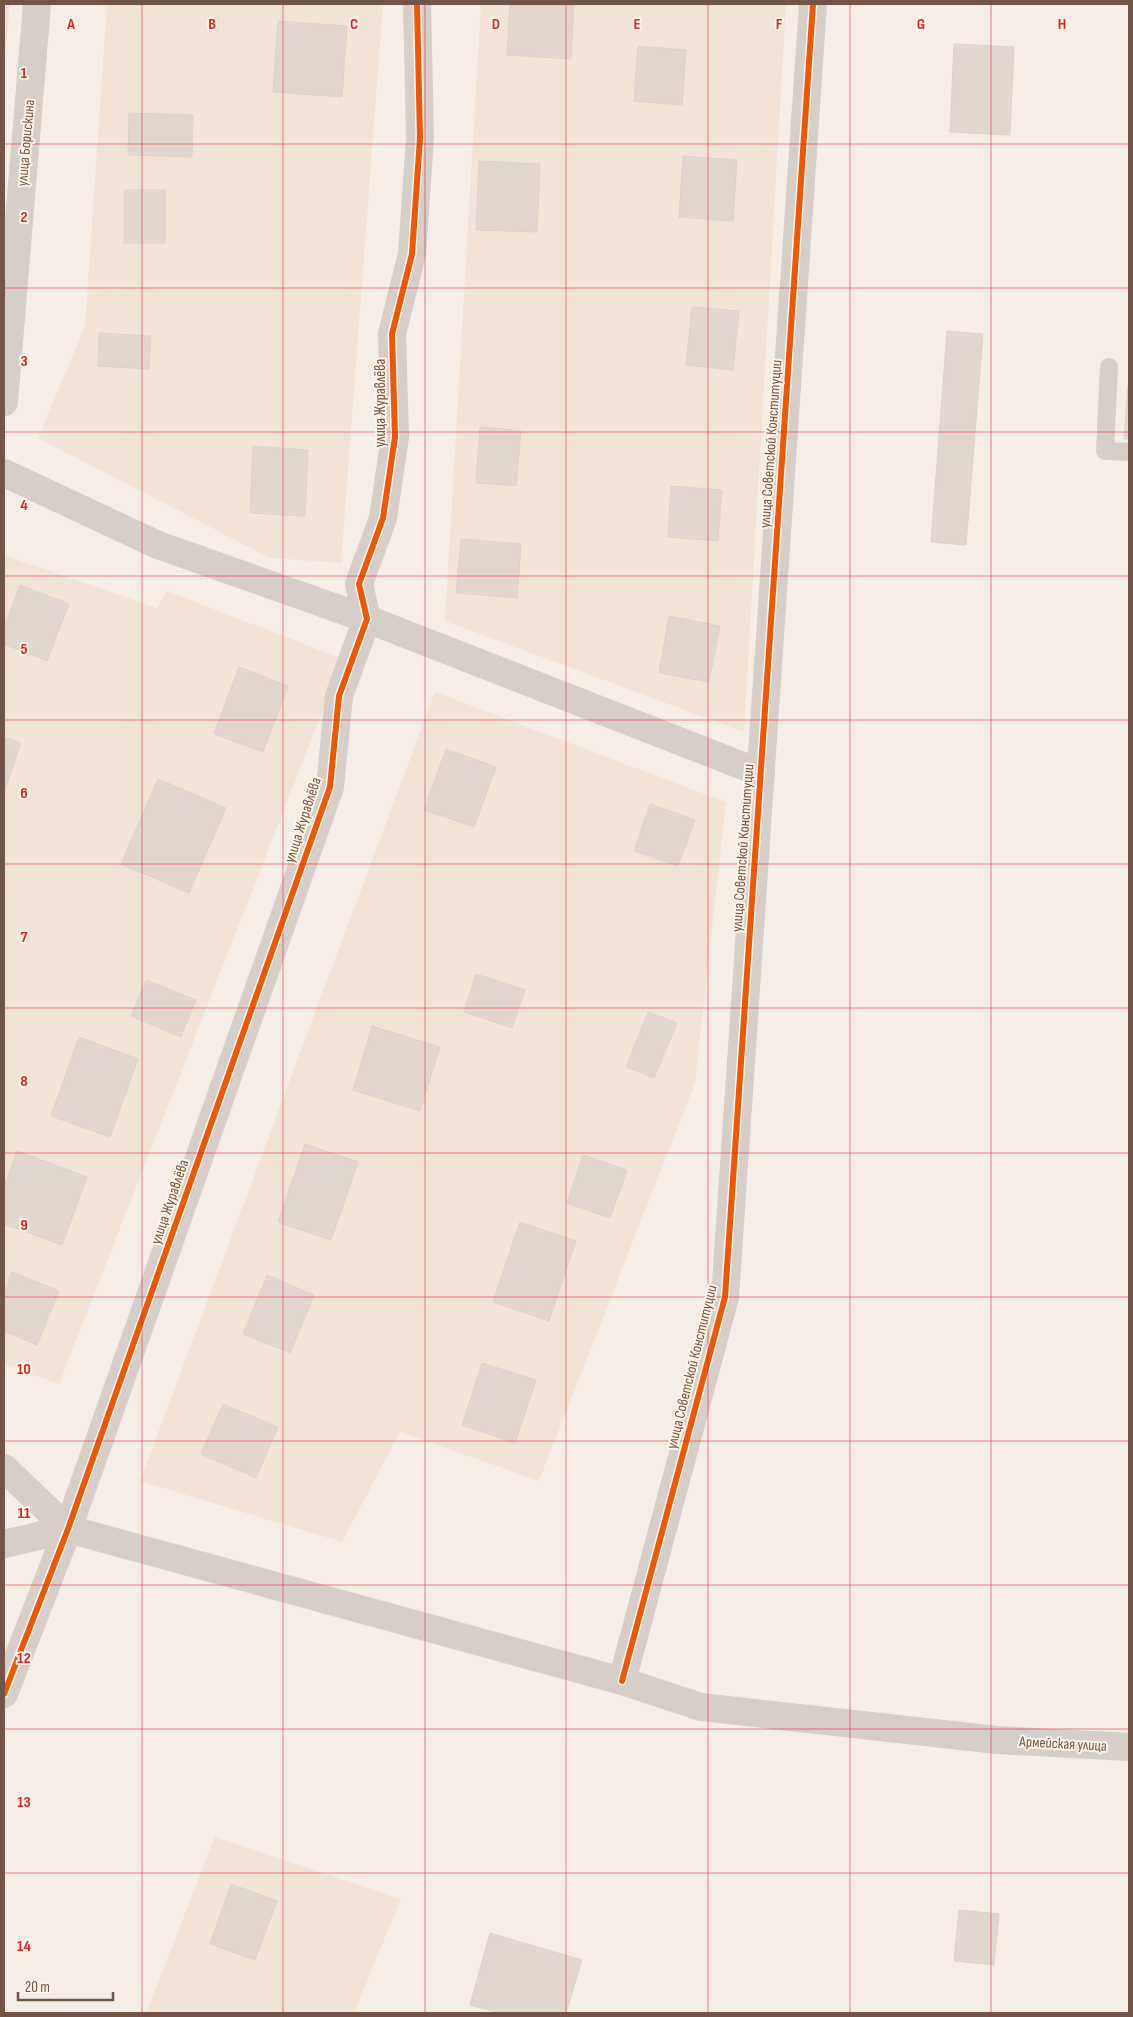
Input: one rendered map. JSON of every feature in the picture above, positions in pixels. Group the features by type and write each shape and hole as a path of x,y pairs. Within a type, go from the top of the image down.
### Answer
{"street":[{"name":"улица Борискина","path":"4,402 37,4"},
{"name":"улица Журавлёва","path":"4,1694 68,1529 330,787 339,696 367,619 358,584 383,518 395,437 392,334 412,254 420,138 417,4"},
{"name":"улица Советской Конституции","path":"622,1681 725,1297 813,4"},
{"path":"4,473 158,546 367,619 761,773"},
{"path":"4,1468 68,1529"},
{"path":"4,1544 68,1529"},
{"name":"Армейская улица","path":"68,1529 622,1681 701,1707 997,1740 1129,1747"}],"lane":[{"path":"1109,367 1105,451 1129,452"}],"shaded area":[{"path":"4,4 10,4 4,69"},
{"path":"107,4 383,4 341,563 270,558 38,438 85,326"},
{"path":"481,4 786,4 744,732 445,621"},
{"path":"4,555 157,608 167,591 343,659 59,1384 4,1364"},
{"path":"435,692 726,802 695,1083 539,1481 400,1432 342,1542 140,1481"},
{"path":"215,1837 401,1899 354,2013 146,2013"}],"building":[{"path":"510,4 574,4 571,59 507,55"},
{"path":"278,21 347,26 342,97 273,92"},
{"path":"954,44 1014,47 1010,135 950,132"},
{"path":"638,46 686,50 682,105 634,101"},
{"path":"129,113 193,115 192,157 128,155"},
{"path":"683,156 737,160 733,221 679,217"},
{"path":"479,161 540,164 537,232 476,230"},
{"path":"124,190 165,190 165,243 124,243"},
{"path":"692,307 739,311 733,370 686,365"},
{"path":"947,331 983,334 966,545 931,542"},
{"path":"99,333 151,336 149,369 98,366"},
{"path":"1128,385 1129,439 1124,439"},
{"path":"480,427 521,431 516,486 476,483"},
{"path":"253,446 308,450 305,516 250,513"},
{"path":"671,486 722,490 718,541 668,537"},
{"path":"461,539 521,544 517,598 456,593"},
{"path":"20,585 69,604 47,661 4,644 4,628"},
{"path":"669,616 720,626 709,682 659,673"},
{"path":"239,667 288,686 263,752 214,734"},
{"path":"4,737 21,743 4,793"},
{"path":"446,749 496,767 474,827 424,810"},
{"path":"158,779 226,808 189,893 121,864"},
{"path":"650,804 695,820 678,866 634,851"},
{"path":"476,974 525,990 512,1028 464,1012"},
{"path":"146,980 196,1000 181,1037 131,1016"},
{"path":"648,1012 677,1023 654,1078 626,1067"},
{"path":"372,1026 440,1047 420,1111 353,1090"},
{"path":"79,1037 138,1059 110,1137 51,1116"},
{"path":"305,1144 358,1162 331,1240 278,1222"},
{"path":"17,1151 87,1177 62,1245 4,1224 4,1187"},
{"path":"583,1155 627,1170 610,1218 567,1203"},
{"path":"520,1222 576,1241 549,1321 493,1302"},
{"path":"12,1272 59,1291 37,1345 4,1331 4,1292"},
{"path":"267,1275 314,1295 290,1353 243,1334"},
{"path":"482,1363 536,1380 515,1443 462,1425"},
{"path":"223,1404 278,1427 256,1478 201,1454"},
{"path":"231,1884 277,1901 255,1960 210,1944"},
{"path":"959,1910 999,1914 994,1965 954,1961"},
{"path":"490,1933 582,1960 566,2013 499,2013 470,2005"}],"cycle path":[{"path":"4,1694 68,1529 330,787 339,696 367,619 359,584 383,518 395,437 392,334 412,254 420,138 417,4"},
{"path":"622,1681 725,1297 813,4"}]}
